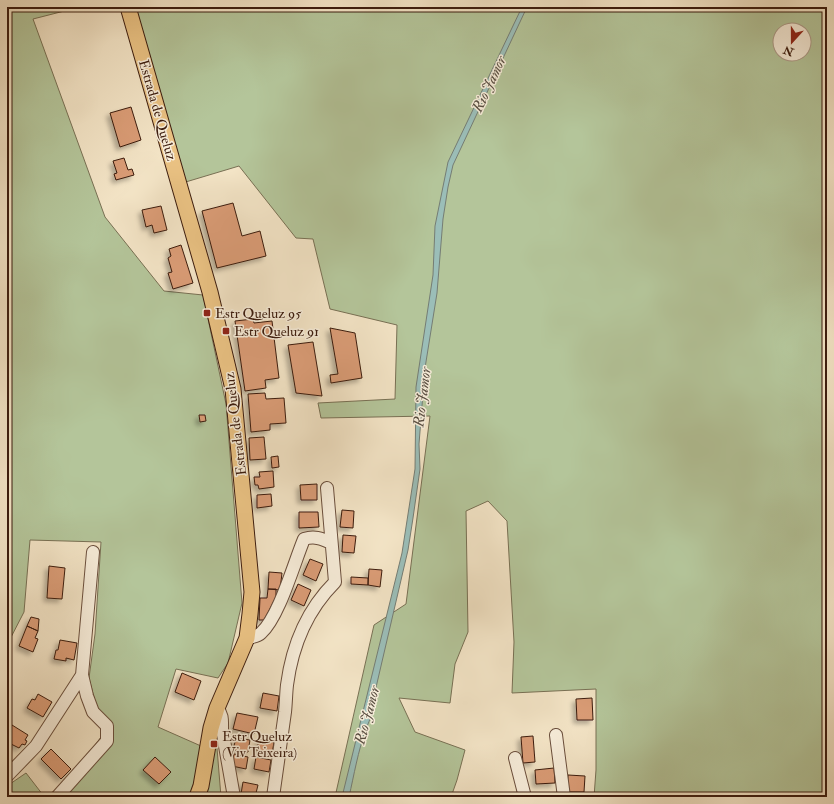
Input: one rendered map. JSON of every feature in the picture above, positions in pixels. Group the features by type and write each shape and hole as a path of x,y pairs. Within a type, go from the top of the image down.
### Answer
{"main road":[{"name":"Estrada de Queluz","path":"128,7 210,292 233,389 252,592 247,638 217,708 211,728 201,786 197,797"}],"street":[{"path":"273,797 287,686 293,657 302,629 312,610 335,582 327,488"},
{"path":"247,638 261,633 273,615 304,539 311,537 320,538 331,543"},
{"path":"57,797 107,741 107,726 92,712 82,675 93,552"},
{"path":"7,776 36,746 82,675"},
{"path":"217,708 222,714 222,729 234,797"},
{"path":"556,735 564,797"},
{"path":"515,758 525,797"}],"green space":[{"path":"7,7 80,7 33,19 105,217 164,291 203,295 226,404 242,603 228,663 218,678 176,669 158,727 201,746 217,748 221,797 58,797 111,723 97,709 89,678 95,634 101,542 30,540 24,612 7,645"},
{"path":"128,7 827,7 827,797 594,797 596,770 596,689 512,693 514,642 507,521 488,501 466,511 468,632 455,664 450,703 399,698 415,732 465,750 451,797 335,797 374,625 406,604 430,416 321,418 318,403 395,399 397,325 330,309 313,239 296,238 239,166 179,184"},
{"path":"26,773 43,795 41,797 7,797 7,786"}],"water":[{"name":"Rio Jamor","path":"522,7 527,7 453,165 443,219 437,293 425,368 419,444 420,469 408,550 374,696 372,713 356,763 349,797 342,797 402,553 415,469 416,387 433,275 435,226 448,162"}],"building":[{"path":"131,107 141,140 120,147 110,113"},
{"path":"124,158 128,170 132,169 134,175 116,180 114,174 117,173 113,161"},
{"path":"233,203 242,236 260,231 266,256 217,268 202,211"},
{"path":"161,206 167,230 154,233 152,225 146,227 142,210"},
{"path":"181,245 193,283 173,289 168,273 172,272 168,258 171,256 169,249"},
{"path":"253,319 254,323 272,321 279,378 265,380 266,388 245,391 235,321"},
{"path":"330,328 355,333 362,378 331,383 330,375 338,374"},
{"path":"313,342 322,396 296,393 288,345"},
{"path":"265,393 266,399 284,398 286,423 270,424 270,430 251,432 248,394"},
{"path":"199,415 205,415 206,421 200,422"},
{"path":"264,437 266,459 250,460 249,438"},
{"path":"278,456 279,467 272,468 271,457"},
{"path":"273,471 274,487 259,489 258,485 255,485 254,477 260,477 259,472"},
{"path":"317,484 317,500 301,500 300,485"},
{"path":"271,494 272,506 257,508 257,495"},
{"path":"342,510 354,511 353,528 340,527"},
{"path":"299,512 318,512 319,527 299,528"},
{"path":"343,535 356,536 354,553 342,552"},
{"path":"310,559 323,564 316,581 303,575"},
{"path":"49,566 65,568 62,599 47,598"},
{"path":"369,569 382,570 380,587 368,585"},
{"path":"269,572 282,573 280,590 268,589"},
{"path":"351,577 368,578 368,585 351,584"},
{"path":"298,584 311,590 304,606 291,600"},
{"path":"268,589 276,589 276,597 264,620 259,620 260,598 267,598"},
{"path":"31,617 39,619 38,631 27,626"},
{"path":"27,626 38,631 35,638 38,639 33,652 19,646"},
{"path":"60,640 77,643 74,660 66,658 66,661 54,659"},
{"path":"182,673 201,681 194,700 175,692"},
{"path":"263,693 279,696 277,711 260,708"},
{"path":"38,694 52,702 43,717 27,708 32,699 35,700"},
{"path":"592,698 593,720 577,720 576,699"},
{"path":"237,713 258,717 254,734 233,729"},
{"path":"12,725 28,735 25,740 27,741 25,745 22,744 19,748 7,742 7,730 9,731"},
{"path":"533,736 535,762 523,763 521,737"},
{"path":"236,738 250,740 248,752 233,750"},
{"path":"259,739 274,742 272,754 257,751"},
{"path":"51,749 71,769 61,779 41,759"},
{"path":"234,754 248,757 246,769 232,766"},
{"path":"155,757 171,772 159,784 143,770"},
{"path":"256,757 271,760 269,772 254,769"},
{"path":"554,768 555,783 536,784 535,770"},
{"path":"568,775 585,776 584,792 567,792"},
{"path":"243,782 258,785 255,797 241,794"}],"place":[{"name":"Estr Queluz 95","path":"207,313"},
{"name":"Estr Queluz 91","path":"226,331"},
{"name":"Estr Queluz (Viv Teixeira)","path":"214,744"}]}
